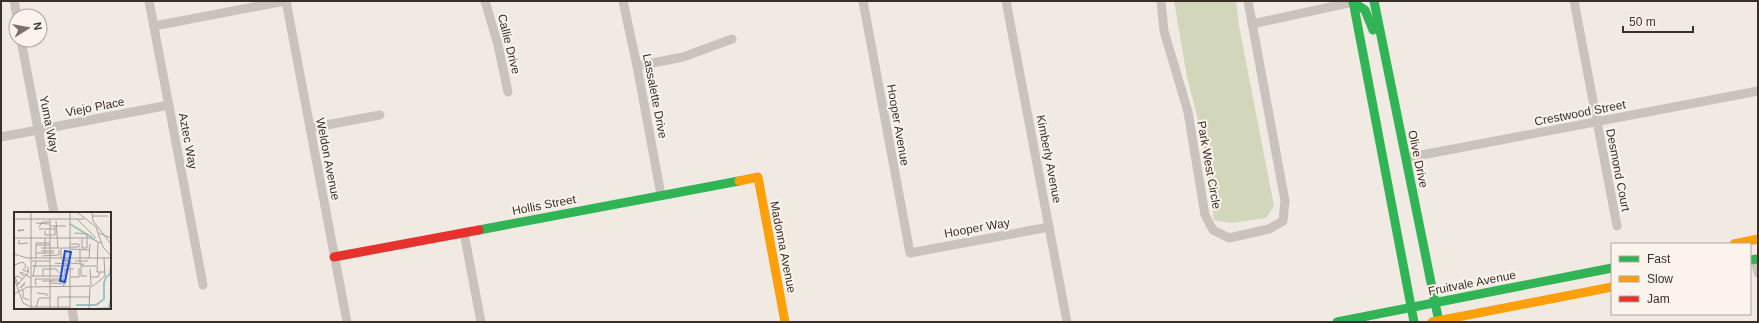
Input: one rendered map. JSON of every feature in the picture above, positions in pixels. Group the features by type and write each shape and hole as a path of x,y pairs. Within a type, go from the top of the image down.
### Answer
{"main road":[{"path":"1353,1 1365,10 1386,70"},
{"path":"1353,1 1414,322"},
{"name":"Olive Drive","path":"1374,1 1386,70 1406,158 1435,302 1436,322"},
{"name":"Hollis Street","path":"334,257 758,177"},
{"name":"Madonna Avenue","path":"758,177 785,322"},
{"path":"1739,243 1758,239"},
{"name":"Fruitvale Avenue","path":"1337,322 1611,268"},
{"path":"1436,322 1611,287"}],"street":[{"name":"Aztec Way","path":"149,1 203,285"},
{"path":"154,26 285,1"},
{"name":"Weldon Avenue","path":"285,1 347,322"},
{"name":"Callie Drive","path":"485,1 498,45 508,92"},
{"name":"Lassalette Drive","path":"622,1 637,66 661,195"},
{"name":"Hooper Avenue","path":"863,1 910,253"},
{"name":"Kimberly Avenue","path":"1006,1 1067,322"},
{"name":"Park West Circle","path":"1160,1 1164,31 1188,112 1205,215 1213,230 1229,238 1269,229 1278,224 1283,220 1285,201 1248,1"},
{"path":"1252,24 1353,1"},
{"name":"Desmond Court","path":"1574,1 1616,226"},
{"path":"637,66 683,57 732,39"},
{"name":"Yuma Way","path":"23,48 54,212"},
{"name":"Crestwood Street","path":"1406,158 1758,91"},
{"name":"Viejo Place","path":"1,137 169,105"},
{"path":"310,128 380,115"},
{"name":"Hooper Way","path":"910,253 1049,227"},
{"path":"464,233 481,322"},
{"path":"1754,259 1758,273"},
{"path":"72,309 74,322"}],"green space":[{"path":"1174,1 1236,1 1239,26 1274,206 1266,218 1231,223 1214,220 1203,139 1187,77"}],"traffic: fast":[{"path":"1353,1 1414,322"},
{"path":"1374,1 1439,322"},
{"path":"1353,2 1365,10 1373,30"},
{"path":"479,230 739,181"},
{"path":"1751,260 1758,259"},
{"path":"1337,322 1611,268"}],"traffic: slow":[{"path":"739,181 758,177 785,322"},
{"path":"1739,243 1758,239"},
{"path":"1432,322 1611,287"}],"traffic: jam":[{"path":"334,257 479,230"}]}
